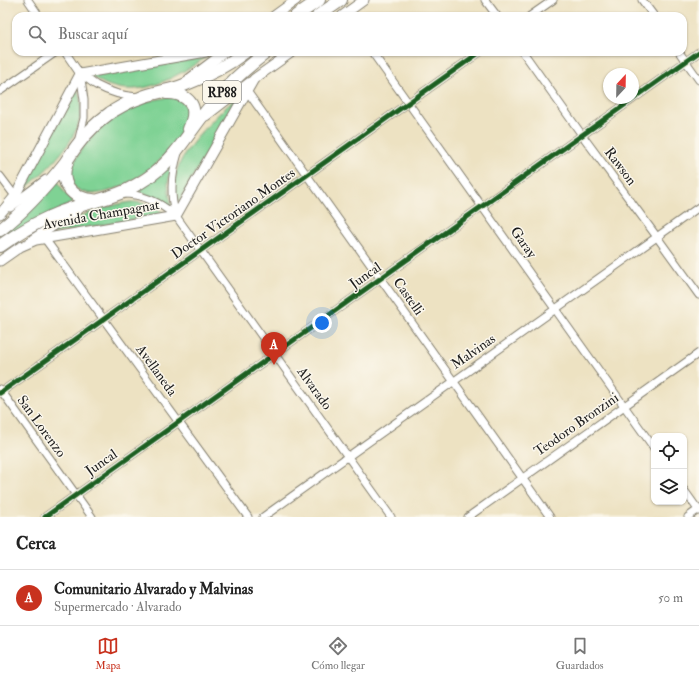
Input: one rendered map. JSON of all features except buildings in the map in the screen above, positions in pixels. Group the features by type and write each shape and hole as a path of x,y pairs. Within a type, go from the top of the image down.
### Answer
{"highway":[{"path":"302,12 319,0"},
{"path":"324,12 341,0"},
{"name":"Avenida Champagnat","path":"0,230 20,214 60,170 89,131 104,118 131,101 184,85 214,72 239,56"},
{"name":"Avenida Champagnat","path":"0,246 41,221 85,203 109,197 134,186 152,174 170,159 221,94 243,71 262,56"},
{"name":"RP88","path":"150,95 170,92 176,93 185,97 191,104 193,116 189,131 183,141"},
{"name":"RP88","path":"71,156 64,172 65,182 68,188 76,195 83,198 93,200 109,197"}],"street":[{"path":"28,0 36,12"},
{"path":"280,12 296,0"},
{"path":"348,12 364,0"},
{"path":"485,0 494,12"},
{"path":"536,12 553,0"},
{"path":"642,0 651,12"},
{"name":"Juncal","path":"45,517 699,52"},
{"path":"0,91 50,56"},
{"path":"68,56 80,74 96,85 128,96 138,97 150,95"},
{"path":"80,74 183,56"},
{"name":"Avenida Champagnat","path":"174,88 195,75 219,56"},
{"name":"Avenida Champagnat","path":"196,124 233,94 286,56"},
{"name":"Garay","path":"375,56 651,444"},
{"name":"Doctor Victoriano Montes","path":"1,391 474,56"},
{"name":"Rawson","path":"526,56 582,136 699,295"},
{"path":"682,56 699,80"},
{"path":"71,156 80,135 84,118 84,100 80,74"},
{"name":"Avenida Champagnat","path":"0,214 15,196 80,74"},
{"name":"Avenida Champagnat","path":"20,247 36,240 176,216 254,79"},
{"name":"Castelli","path":"247,91 550,517"},
{"name":"Alvarado","path":"176,216 173,202 172,181 178,154 183,141"},
{"name":"Avenida Champagnat","path":"0,214 60,170"},
{"path":"0,176 15,196"},
{"name":"Alvarado","path":"109,197 123,194 143,197 163,206 176,216 391,517"},
{"name":"Avenida Champagnat","path":"0,261 61,221 85,203"},
{"name":"Malvinas","path":"263,517 699,207"},
{"name":"Avellaneda","path":"45,239 248,517"},
{"name":"Teodoro Bronzini","path":"468,517 699,353"},
{"name":"San Lorenzo","path":"1,391 92,517"},
{"path":"687,494 699,510 688,517"}],"green space":[{"path":"207,57 165,81 136,89 122,88 107,84 91,76"},
{"path":"77,88 81,103 80,117 76,130 60,154 40,176 19,194"},
{"path":"172,97 180,100 186,106 187,115 185,124 173,144 154,166 127,184 105,192 94,194 86,193 74,186 71,176 76,159 87,142 100,128 121,112 149,101"},
{"path":"237,98 178,203 175,192 176,173 184,155 211,122"},
{"path":"172,162 168,183 172,209 160,201 137,191"},
{"path":"57,179 64,191 74,202 0,240 0,235"},
{"path":"131,202 149,205 165,214 50,234 69,222 99,209"}],"cycle path":[{"path":"45,517 699,52"},
{"path":"0,393 474,56"}],"place":[{"name":"Comunitario Alvarado y Malvinas","path":"274,365"}]}
